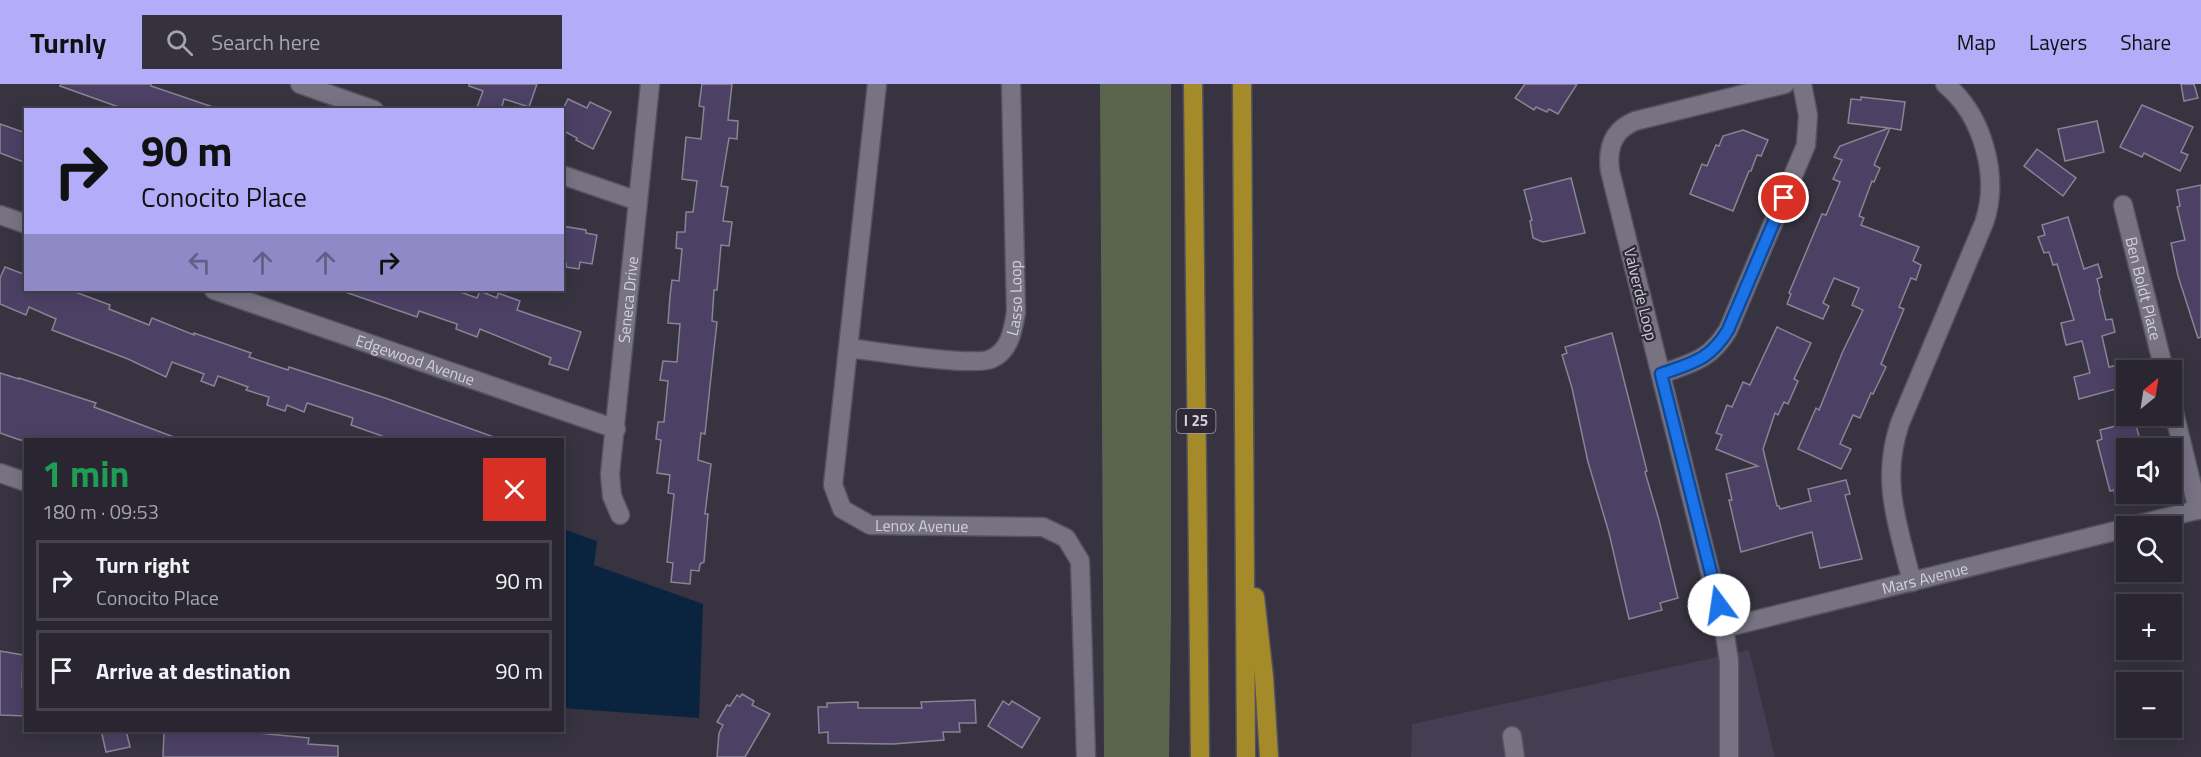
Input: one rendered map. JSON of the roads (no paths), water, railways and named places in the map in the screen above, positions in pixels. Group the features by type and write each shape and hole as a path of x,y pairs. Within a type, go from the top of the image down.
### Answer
{"highway":[{"name":"I 25","path":"1193,84 1200,757"},
{"path":"1242,84 1246,757"},
{"path":"1244,508 1264,676 1269,757"}],"street":[{"path":"300,84 368,108"},
{"name":"Seneca Drive","path":"620,515 610,485 650,84"},
{"name":"Lenox Avenue","path":"877,84 833,484 842,509 870,525 1043,527 1066,538 1080,561 1086,757"},
{"name":"Lasso Loop","path":"849,348 959,361 991,360 1008,345 1016,312 1011,84"},
{"name":"Valverde Loop","path":"1729,757 1729,661 1724,628 1610,171 1609,153 1611,144 1620,130 1635,121 1785,84"},
{"path":"1661,374 1705,357 1718,346 1728,330 1806,145 1808,126 1802,84"},
{"path":"1912,582 1892,499 1890,469 1893,446 1906,409 1984,223 1990,201 1989,175 1978,131 1962,100 1945,84"},
{"path":"564,176 638,201"},
{"name":"Ben Boldt Place","path":"2123,205 2162,360"},
{"path":"0,215 24,223"},
{"name":"Edgewood Avenue","path":"217,291 616,429"},
{"path":"2174,516 2199,510 2177,426"},
{"path":"0,473 24,481"},
{"name":"Mars Avenue","path":"1724,628 2116,531"},
{"path":"1512,736 1515,757"}],"water":[{"path":"564,529 597,541 594,565 703,604 699,718 564,708"}]}
